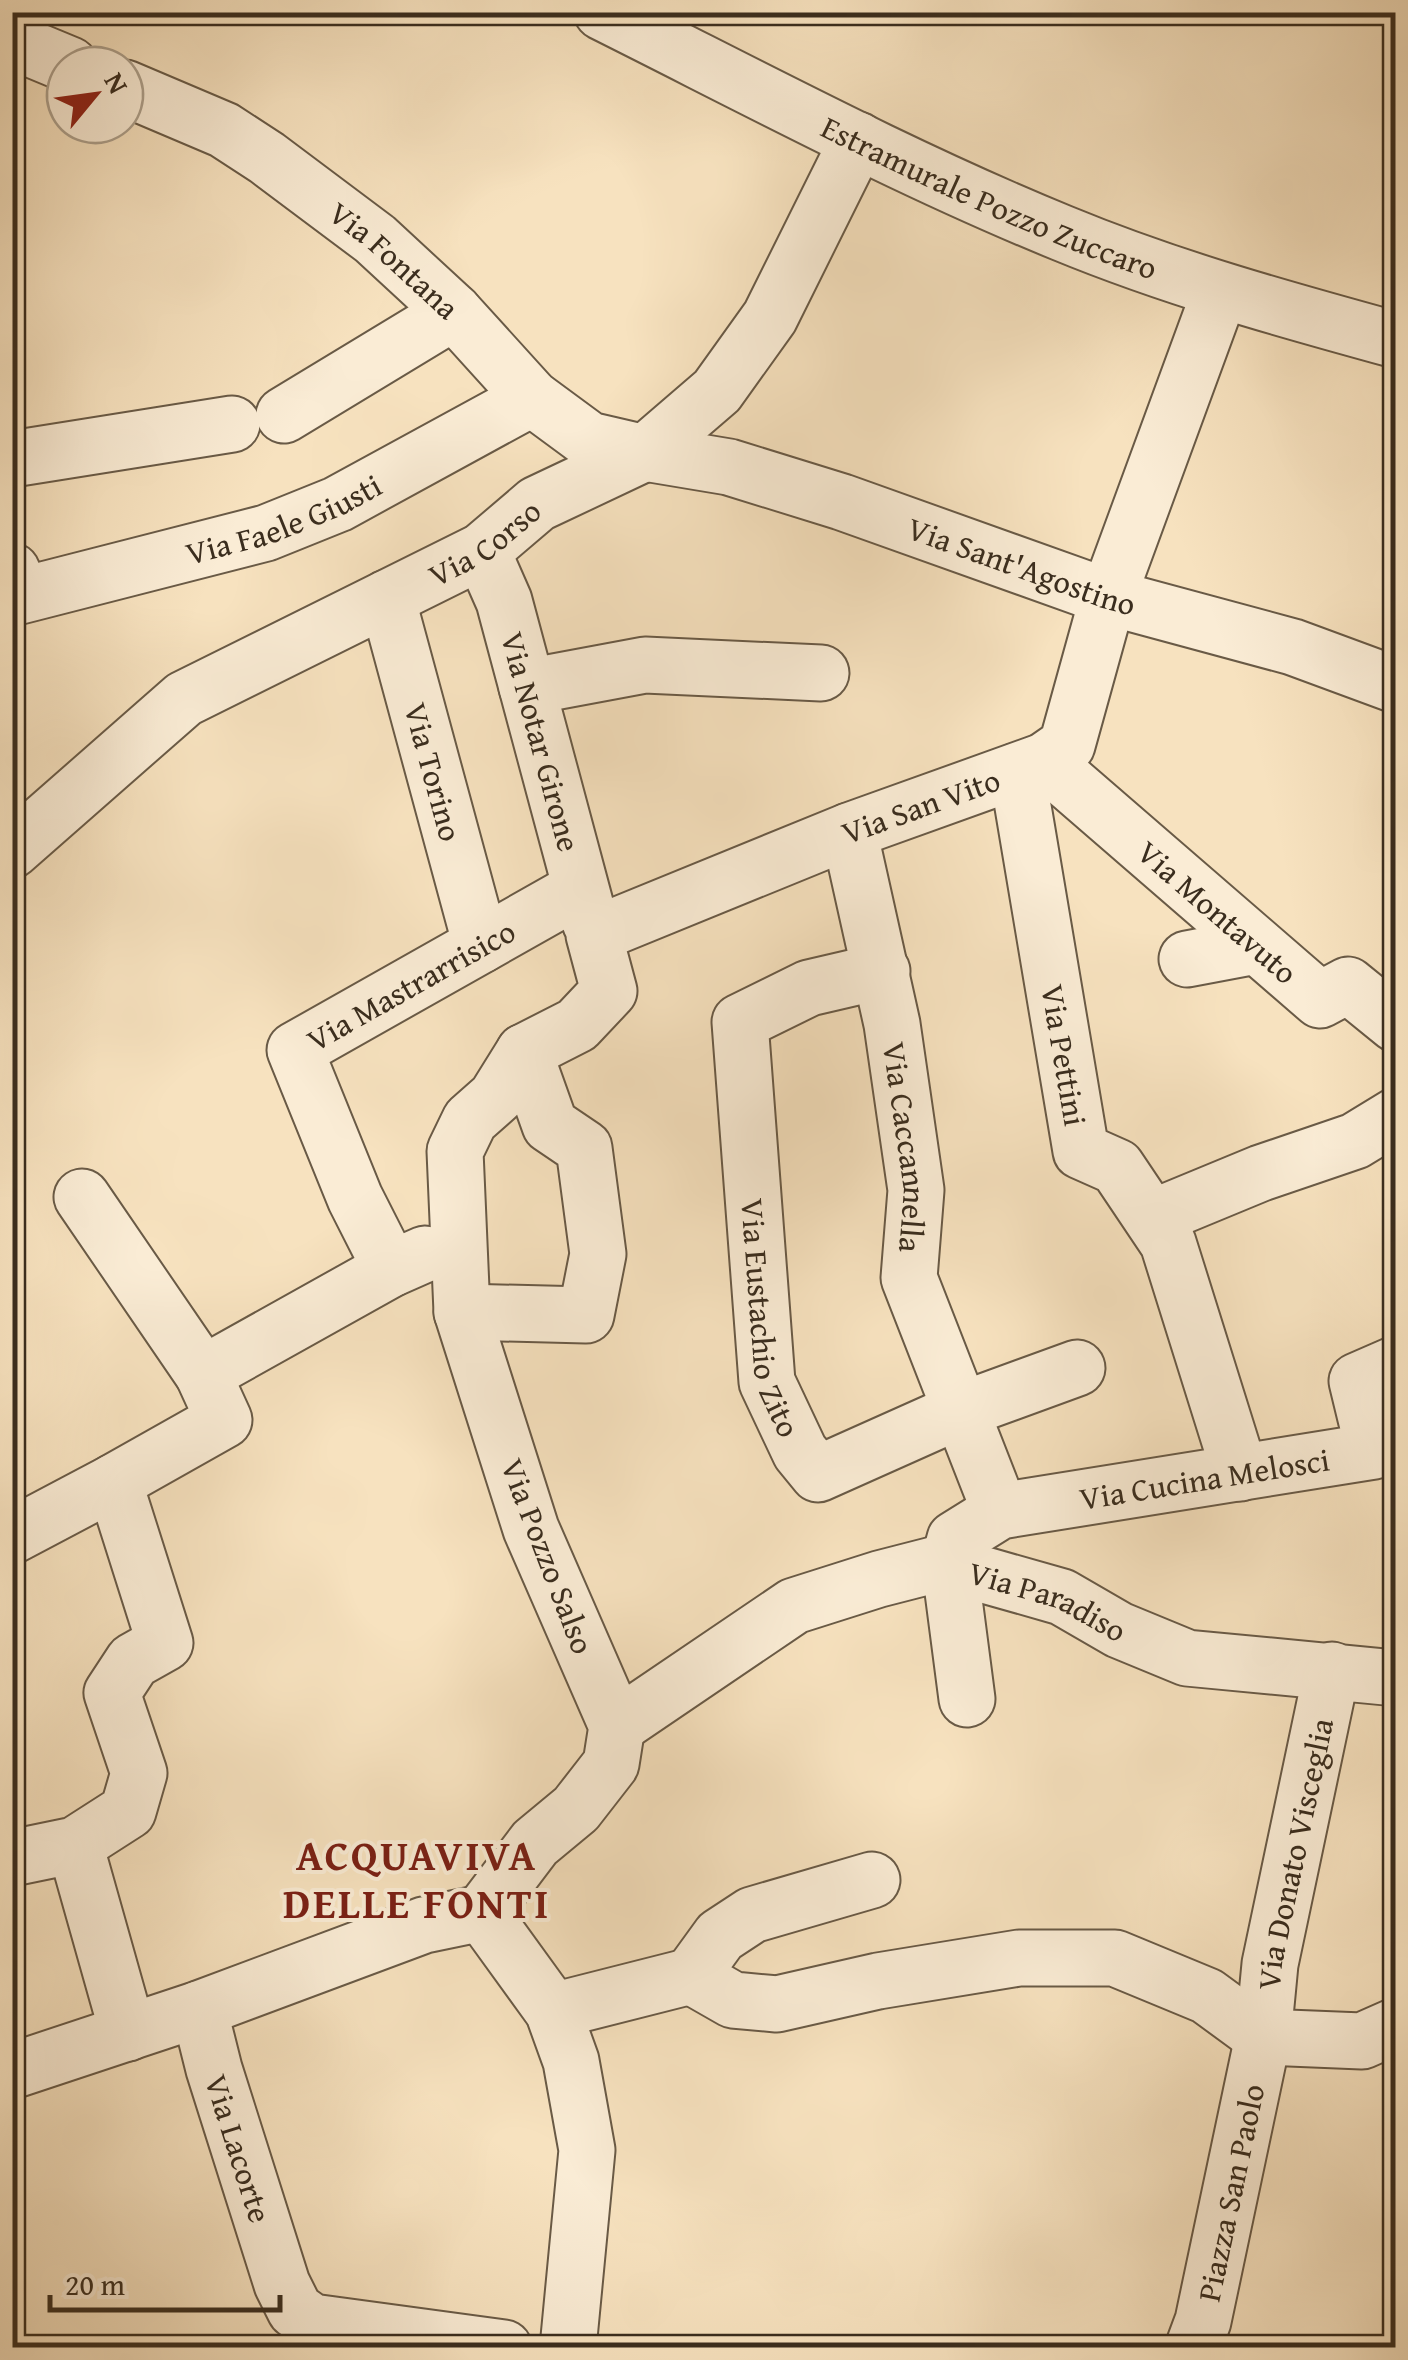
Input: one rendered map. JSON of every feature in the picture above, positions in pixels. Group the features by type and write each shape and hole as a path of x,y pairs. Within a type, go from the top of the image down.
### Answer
{"street":[{"name":"Estramurale Pozzo Zuccaro","path":"602,12 858,140 1062,233 1220,292 1396,340"},
{"path":"12,41 45,55"},
{"name":"Via Fontana","path":"145,96 224,130 376,239 454,312 532,398 589,440 645,453"},
{"name":"Via Corso","path":"12,850 184,699 482,551 537,504 645,453 717,391 770,317 858,140"},
{"name":"Via San Vito","path":"587,912 848,832 1030,766 1067,745 1108,596 1220,292"},
{"path":"12,459 258,420 454,312"},
{"name":"Via Faele Giusti","path":"14,584 266,533 338,504 532,398"},
{"name":"Via Sant'Agostino","path":"645,453 728,467 766,478 1108,596 1293,648 1396,685"},
{"name":"Via Notar Girone","path":"482,551 504,601 587,912"},
{"name":"Via Torino","path":"387,598 481,945"},
{"path":"527,686 645,665 821,674"},
{"name":"Via Montavuto","path":"1030,766 1320,1000 1348,985 1396,1024"},
{"name":"Via Pettini","path":"1030,766 1082,1151 1117,1167 1168,1243 1240,1474"},
{"name":"Via Caccannella","path":"848,832 882,971 916,1190 909,1278 1000,1511"},
{"path":"462,1312 586,1314 598,1254 584,1148 550,1125 524,1052 577,1026 609,991 587,912"},
{"name":"Via Mastrarrisico","path":"392,1269 355,1198 294,1050 481,945 587,912"},
{"path":"1187,959 1256,946"},
{"name":"Via Eustachio Zito","path":"882,971 809,988 740,1022 767,1382 800,1452 818,1474 959,1411 1077,1368"},
{"name":"Via Pozzo Salso","path":"524,1052 496,1097 470,1120 455,1151 462,1312 531,1530 616,1726"},
{"path":"1152,1218 1260,1173 1355,1140 1396,1116"},
{"path":"12,1536 224,1420 203,1374 82,1198"},
{"path":"203,1374 392,1269 458,1239"},
{"name":"Via Cucina Melosci","path":"949,1562 955,1539 1000,1511 1240,1474 1385,1460 1357,1381 1396,1364"},
{"path":"12,1858 75,1845 128,1811 139,1772 112,1693 133,1662 166,1644 114,1482"},
{"path":"949,1562 966,1699"},
{"name":"Via Paradiso","path":"616,1726 794,1606 949,1562 1062,1597 1119,1630 1187,1658 1396,1678"},
{"name":"Via Donato Visceglia","path":"1264,2037 1270,1964 1332,1670"},
{"path":"12,2071 198,2010 424,1924 482,1912 535,1843 576,1809 612,1764 616,1726"},
{"path":"75,1845 128,2033"},
{"path":"554,2010 691,1976 720,1936 752,1915 872,1880"},
{"path":"482,1912 554,2010 571,2061 587,2150 568,2348"},
{"path":"691,1976 733,2000 777,2004 1019,1958 1114,1958 1207,1996 1264,2037 1362,2041 1396,2026"},
{"name":"Via Lacorte","path":"198,2010 246,2174 294,2310 312,2322 504,2348"},
{"name":"Piazza San Paolo","path":"1193,2348 1264,2037"}],"district":[{"name":"ACQUAVIVA DELLE FONTI","path":"417,1878"}]}
